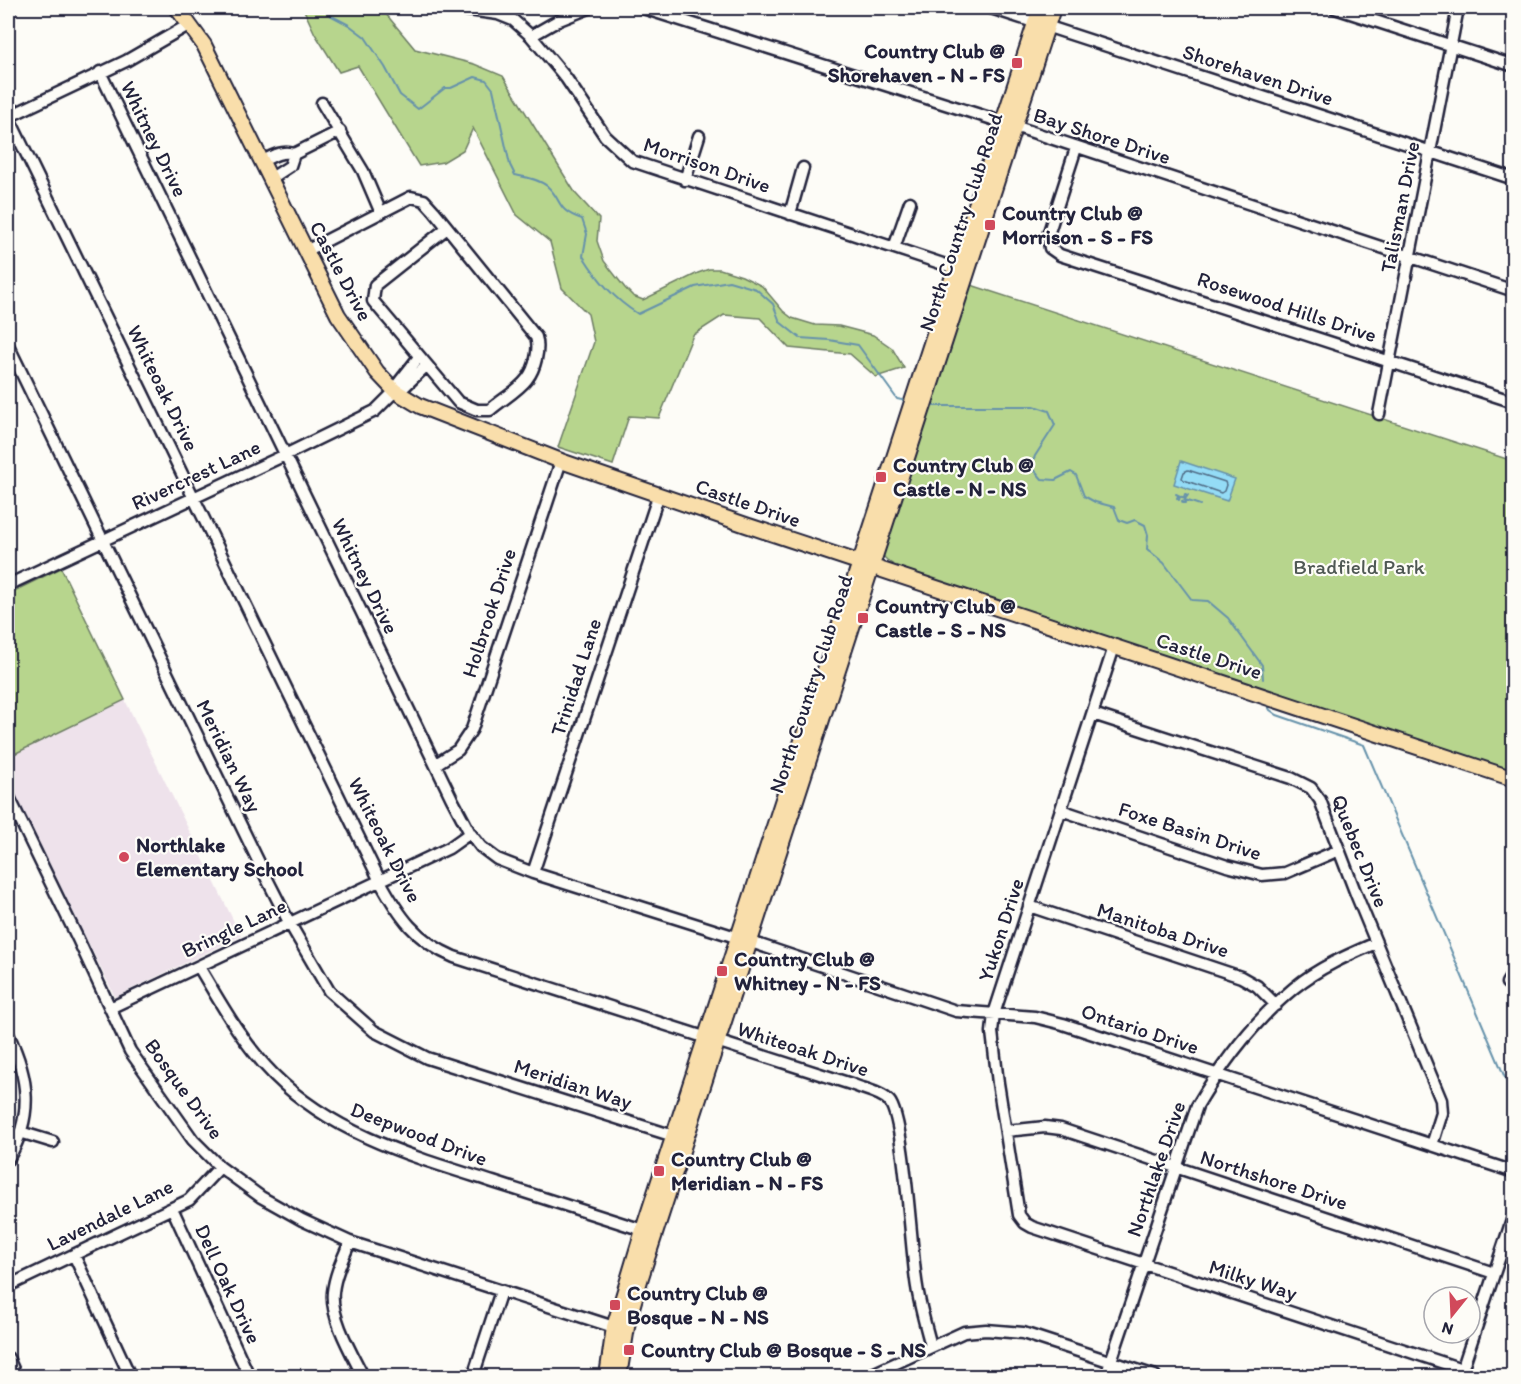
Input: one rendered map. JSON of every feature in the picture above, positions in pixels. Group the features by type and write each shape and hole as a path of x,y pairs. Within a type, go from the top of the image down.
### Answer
{"main road":[{"name":"Castle Drive","path":"177,8 204,45 338,315 377,372 395,391 420,406 561,461 865,565 1514,779"},
{"name":"North Country Club Road","path":"1040,8 1041,24"},
{"name":"North Country Club Road","path":"607,1377 680,1138 1008,125 1041,24 1053,8"},
{"name":"North Country Club Road","path":"619,1377 620,1329"}],"street":[{"path":"8,14 10,8"},
{"name":"Morrison Drive","path":"454,8 498,14 513,20 531,36 566,78 605,136 628,158 685,180 961,270"},
{"path":"531,36 559,20 589,8"},
{"name":"Bay Shore Drive","path":"650,8 1514,291"},
{"name":"Shorehaven Drive","path":"991,8 1514,179"},
{"path":"1335,8 1514,66"},
{"name":"Talisman Drive","path":"1379,414 1458,8"},
{"path":"8,117 145,51 190,24"},
{"name":"Whitney Drive","path":"100,72 470,833 481,847 497,859 533,873 744,940"},
{"path":"322,103 363,171 381,213"},
{"name":"Whiteoak Drive","path":"8,117 380,881 409,927 437,950 851,1084 890,1101 895,1112 902,1158 916,1287 931,1346"},
{"path":"261,162 276,154 287,152 294,154 340,131"},
{"path":"685,180 699,136"},
{"name":"Rosewood Hills Drive","path":"1076,148 1048,235 1050,248 1060,255 1514,402"},
{"path":"270,179 290,166 294,154"},
{"path":"790,214 803,168"},
{"path":"306,251 411,197 424,200 447,228 536,337 539,345 528,378 490,410 477,410 458,402 374,301 375,285 447,228"},
{"path":"894,248 910,202"},
{"name":"Meridian Way","path":"8,345 290,924 328,991 374,1031 427,1058 680,1138"},
{"name":"Rivercrest Lane","path":"10,584 375,411 395,391 397,385 423,361"},
{"name":"Holbrook Drive","path":"436,764 458,750 472,729 561,461"},
{"name":"Trinidad Lane","path":"533,873 659,494"},
{"path":"8,572 10,584"},
{"name":"Yukon Drive","path":"1032,1227 1025,1223 1019,1215 992,1032 994,1014 1114,647"},
{"name":"Quebec Drive","path":"1093,714 1290,778 1311,788 1320,800 1441,1100 1442,1113 1432,1145"},
{"name":"Bosque Drive","path":"8,795 130,1051 193,1140 220,1167 261,1197 302,1220 350,1242 620,1329"},
{"name":"Foxe Basin Drive","path":"1061,810 1227,866 1262,875 1285,873 1339,850"},
{"name":"Bringle Lane","path":"110,1008 449,848 470,833"},
{"name":"Manitoba Drive","path":"1029,906 1241,977 1257,986 1276,1005"},
{"name":"Ontario Drive","path":"744,940 956,1011 1035,1017 1063,1024 1514,1172"},
{"name":"Northlake Drive","path":"1106,1377 1197,1106 1216,1075 1249,1031 1295,987 1336,961 1376,943"},
{"name":"Deepwood Drive","path":"199,967 244,1039 274,1075 304,1101 333,1121 362,1137 450,1168 650,1232"},
{"path":"1507,983 1514,972"},
{"path":"8,1034 22,1068 26,1087 25,1110 20,1131 8,1160"},
{"name":"Northshore Drive","path":"1006,1131 1045,1127 1060,1130 1494,1273"},
{"path":"20,1131 53,1142"},
{"name":"Lavendale Lane","path":"8,1286 189,1200 220,1167"},
{"name":"Dell Oak Drive","path":"172,1208 249,1377"},
{"path":"1461,1373 1512,1221"},
{"name":"Milky Way","path":"1032,1227 1461,1373"},
{"path":"350,1242 336,1274 333,1294 336,1317 363,1377"},
{"path":"74,1255 130,1377"},
{"path":"476,1368 501,1291"},
{"path":"868,1377 964,1332 986,1330 1023,1333 1155,1377"},
{"path":"8,1358 16,1377"}],"shaded area":[{"name":"Northlake Elementary School","path":"125,700 241,936 115,997 8,778 8,757"}],"green space":[{"path":"303,8 381,8 415,49 474,64 503,76 576,194 599,219 597,241 604,261 633,296 643,300 698,273 709,269 720,269 762,286 792,318 815,325 839,326 873,335 892,348 904,368 876,377 850,354 789,348 760,318 724,315 693,335 659,418 629,416 613,465 558,447 594,342 588,314 562,288 550,242 517,215 473,128 463,150 443,162 419,166 358,66 339,72 315,34"},
{"name":"Bradfield Park","path":"968,284 1513,461 1513,774 930,581 905,571 886,559 881,552"},
{"path":"61,568 125,700 8,757 8,594"}],"water":[{"path":"1181,461 1235,479 1227,501 1174,484"}],"waterway":[{"path":"326,8 330,15 365,37 400,95 418,109 445,88 451,88 475,77 486,80 493,89 510,165 515,175 544,184 567,212 582,219 587,234 583,256 607,288 629,308 638,314 695,287 729,281 756,289 773,304 780,322 800,338 858,345 897,399 907,401"},
{"path":"930,406 1034,406 1049,411 1055,425 1031,466 1042,479 1055,480 1071,472 1076,475 1084,496 1095,502 1114,507 1119,520 1127,523 1135,520 1145,525 1148,535 1147,549 1164,563 1192,600 1208,601 1228,618 1262,665 1263,679"},
{"path":"1176,494 1180,496 1179,500 1178,496"},
{"path":"1178,496 1186,498 1188,495 1185,494 1184,497"},
{"path":"1185,499 1186,503 1183,503 1182,501 1185,500"},
{"path":"1185,500 1200,505"},
{"path":"1267,704 1270,710 1277,715 1364,745 1514,1099"}],"place":[{"name":"Country Club @ Shorehaven - N - FS","path":"1017,63"},
{"name":"Country Club @ Morrison - S - FS","path":"990,225"},
{"name":"Country Club @ Castle - N - NS","path":"881,477"},
{"name":"Country Club @ Castle - S - NS","path":"863,618"},
{"name":"Northlake Elementary School","path":"124,857"},
{"name":"Country Club @ Whitney - N - FS","path":"722,971"},
{"name":"Country Club @ Meridian - N - FS","path":"659,1171"},
{"name":"Country Club @ Bosque - N - NS","path":"615,1305"},
{"name":"Country Club @ Bosque - S - NS","path":"629,1350"}]}
